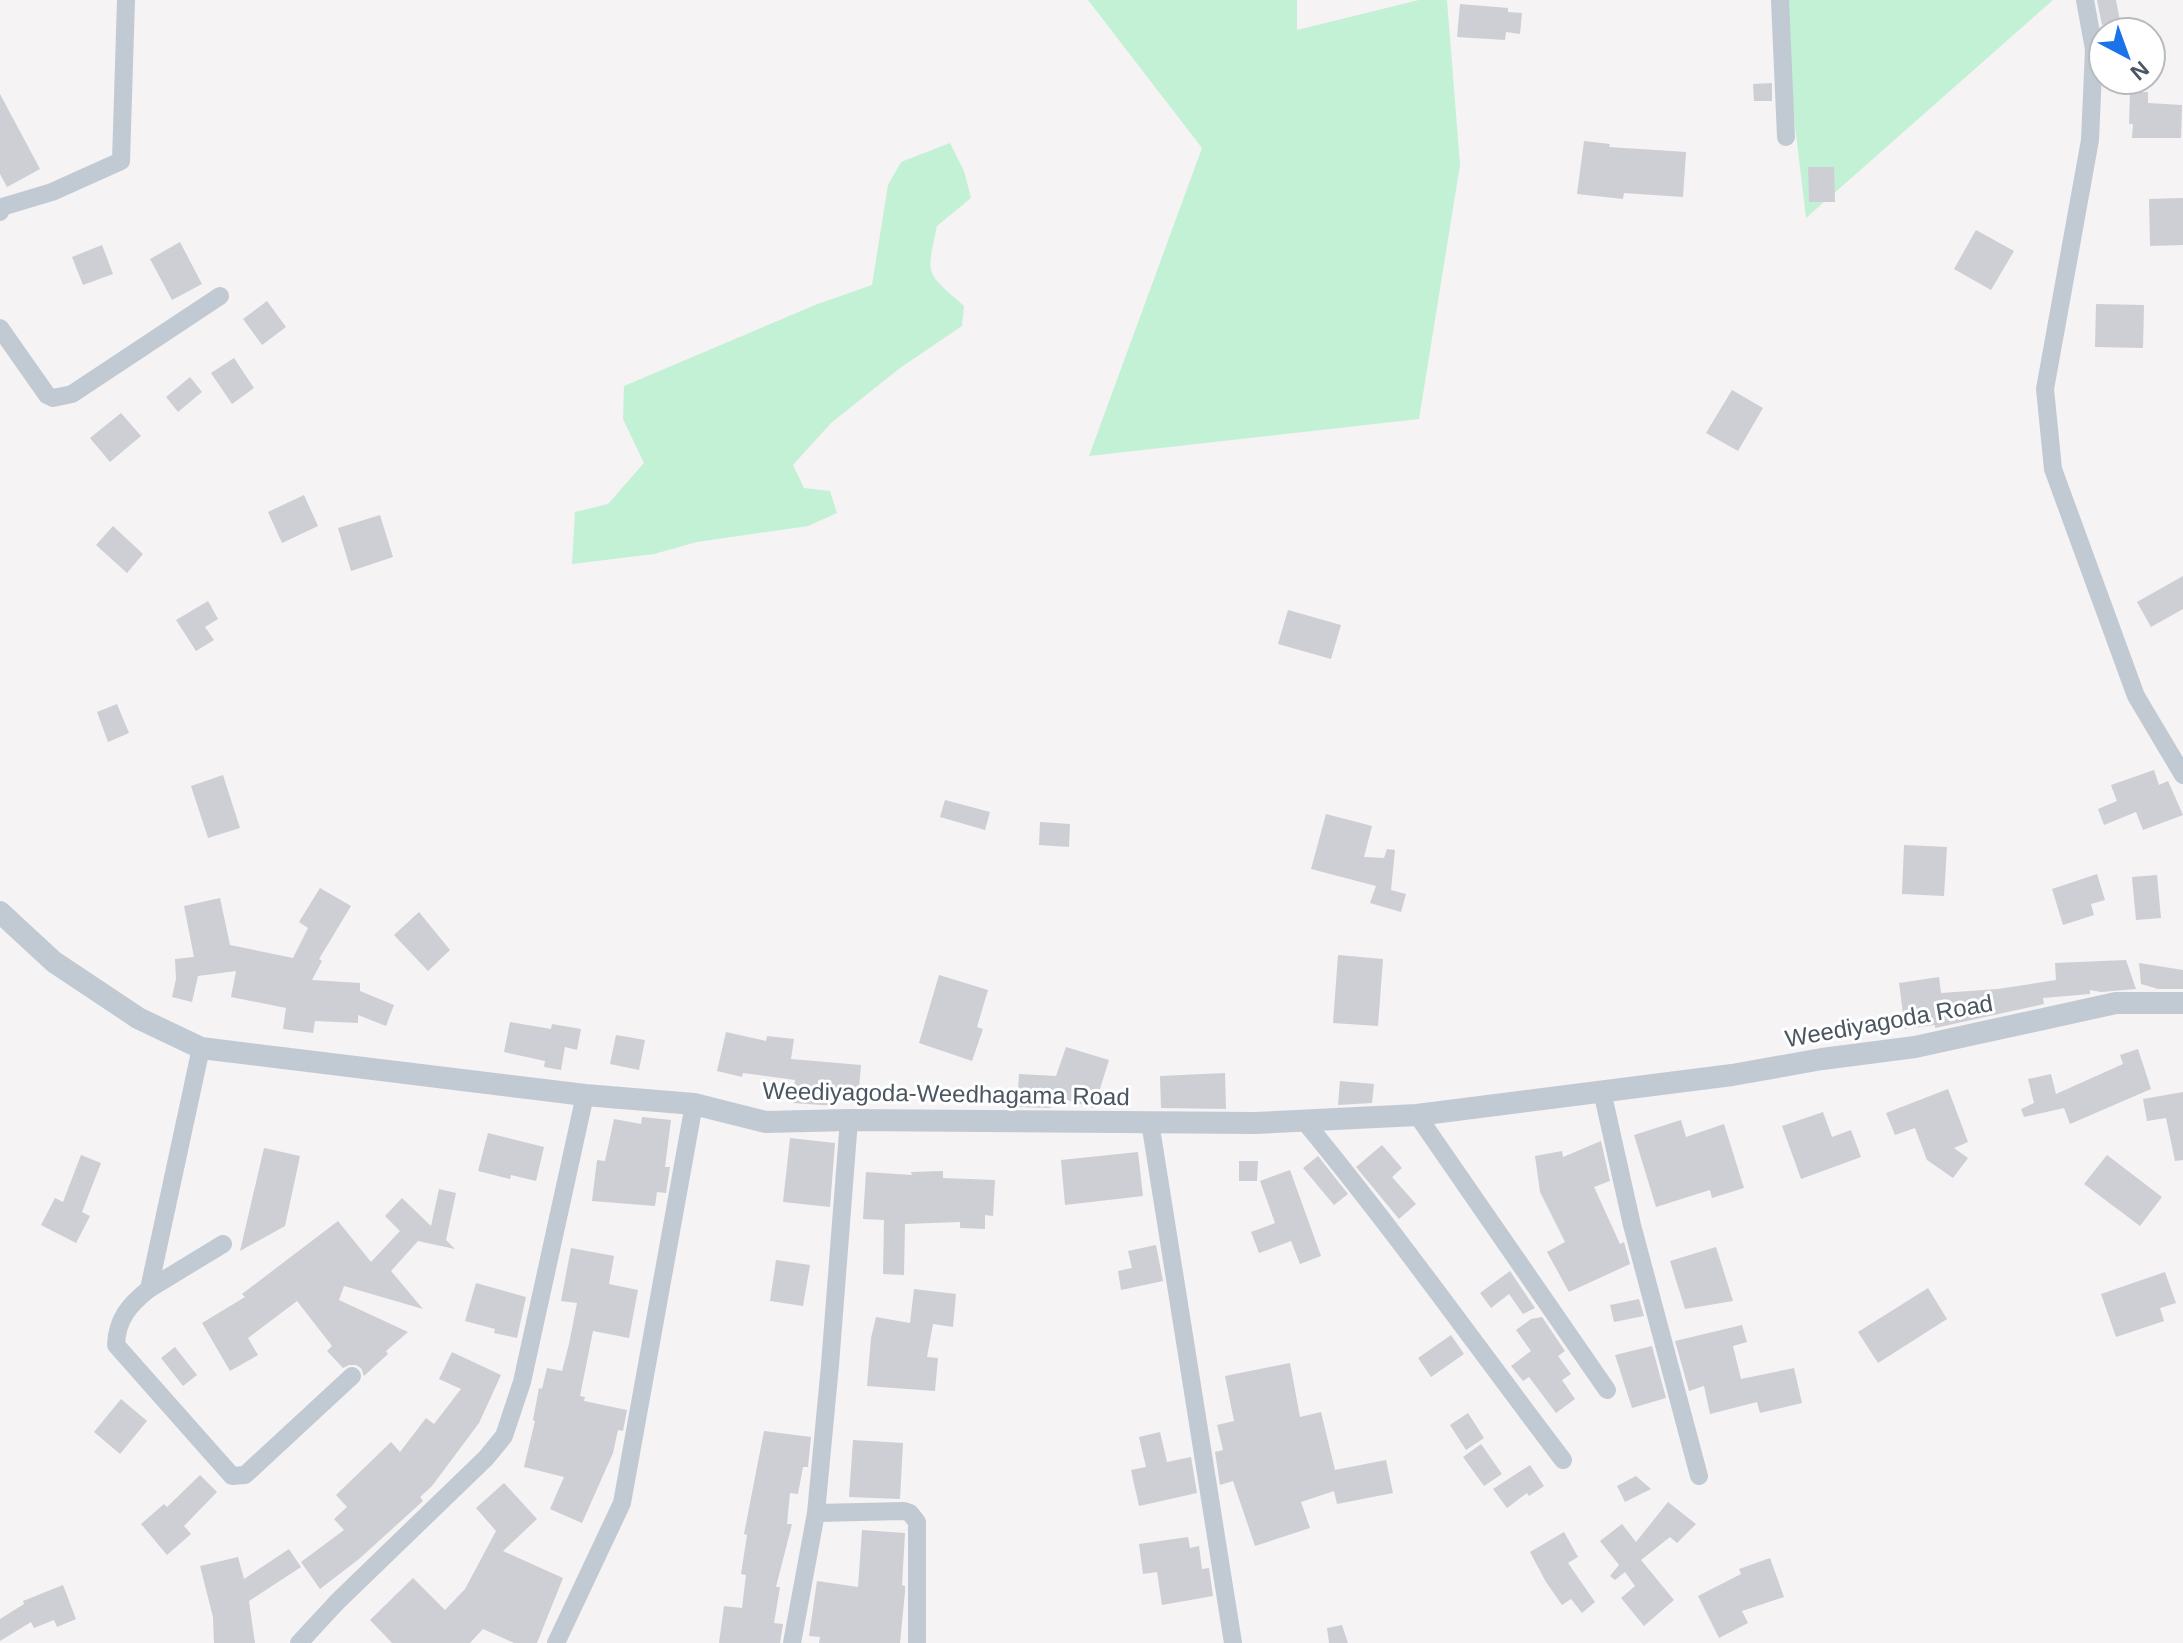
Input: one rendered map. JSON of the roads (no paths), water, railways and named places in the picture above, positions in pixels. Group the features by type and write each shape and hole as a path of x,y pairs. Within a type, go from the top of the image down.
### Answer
{"street":[{"path":"0,212 2,207 52,192 121,161 126,0"},
{"path":"1780,0 1786,137"},
{"path":"2085,0 2094,49 2090,140 2045,389 2053,469 2136,696 2183,775"},
{"path":"0,328 47,395 58,397 72,394 220,296"},
{"name":"Weediyagoda-Weedhagama Road","path":"0,912 54,962 138,1018 201,1048 585,1095 694,1104 766,1122 1305,1122 1417,1115 1602,1091"},
{"name":"Weediyagoda Road","path":"1602,1091 1915,1047 2116,1003 2183,1003"},
{"path":"149,1289 201,1048"},
{"path":"1602,1091 1632,1225 1699,1476"},
{"path":"299,1643 337,1602 486,1458 504,1436 526,1364 585,1095"},
{"path":"556,1643 622,1503 694,1104"},
{"path":"1417,1115 1607,1390"},
{"path":"792,1643 816,1513 849,1120"},
{"path":"1150,1122 1233,1643"},
{"path":"1305,1122 1387,1224 1453,1317 1563,1460"},
{"path":"223,1244 131,1303 120,1319 116,1345 232,1476 245,1475 352,1376"},
{"path":"816,1513 904,1511 917,1522 917,1643"}]}
